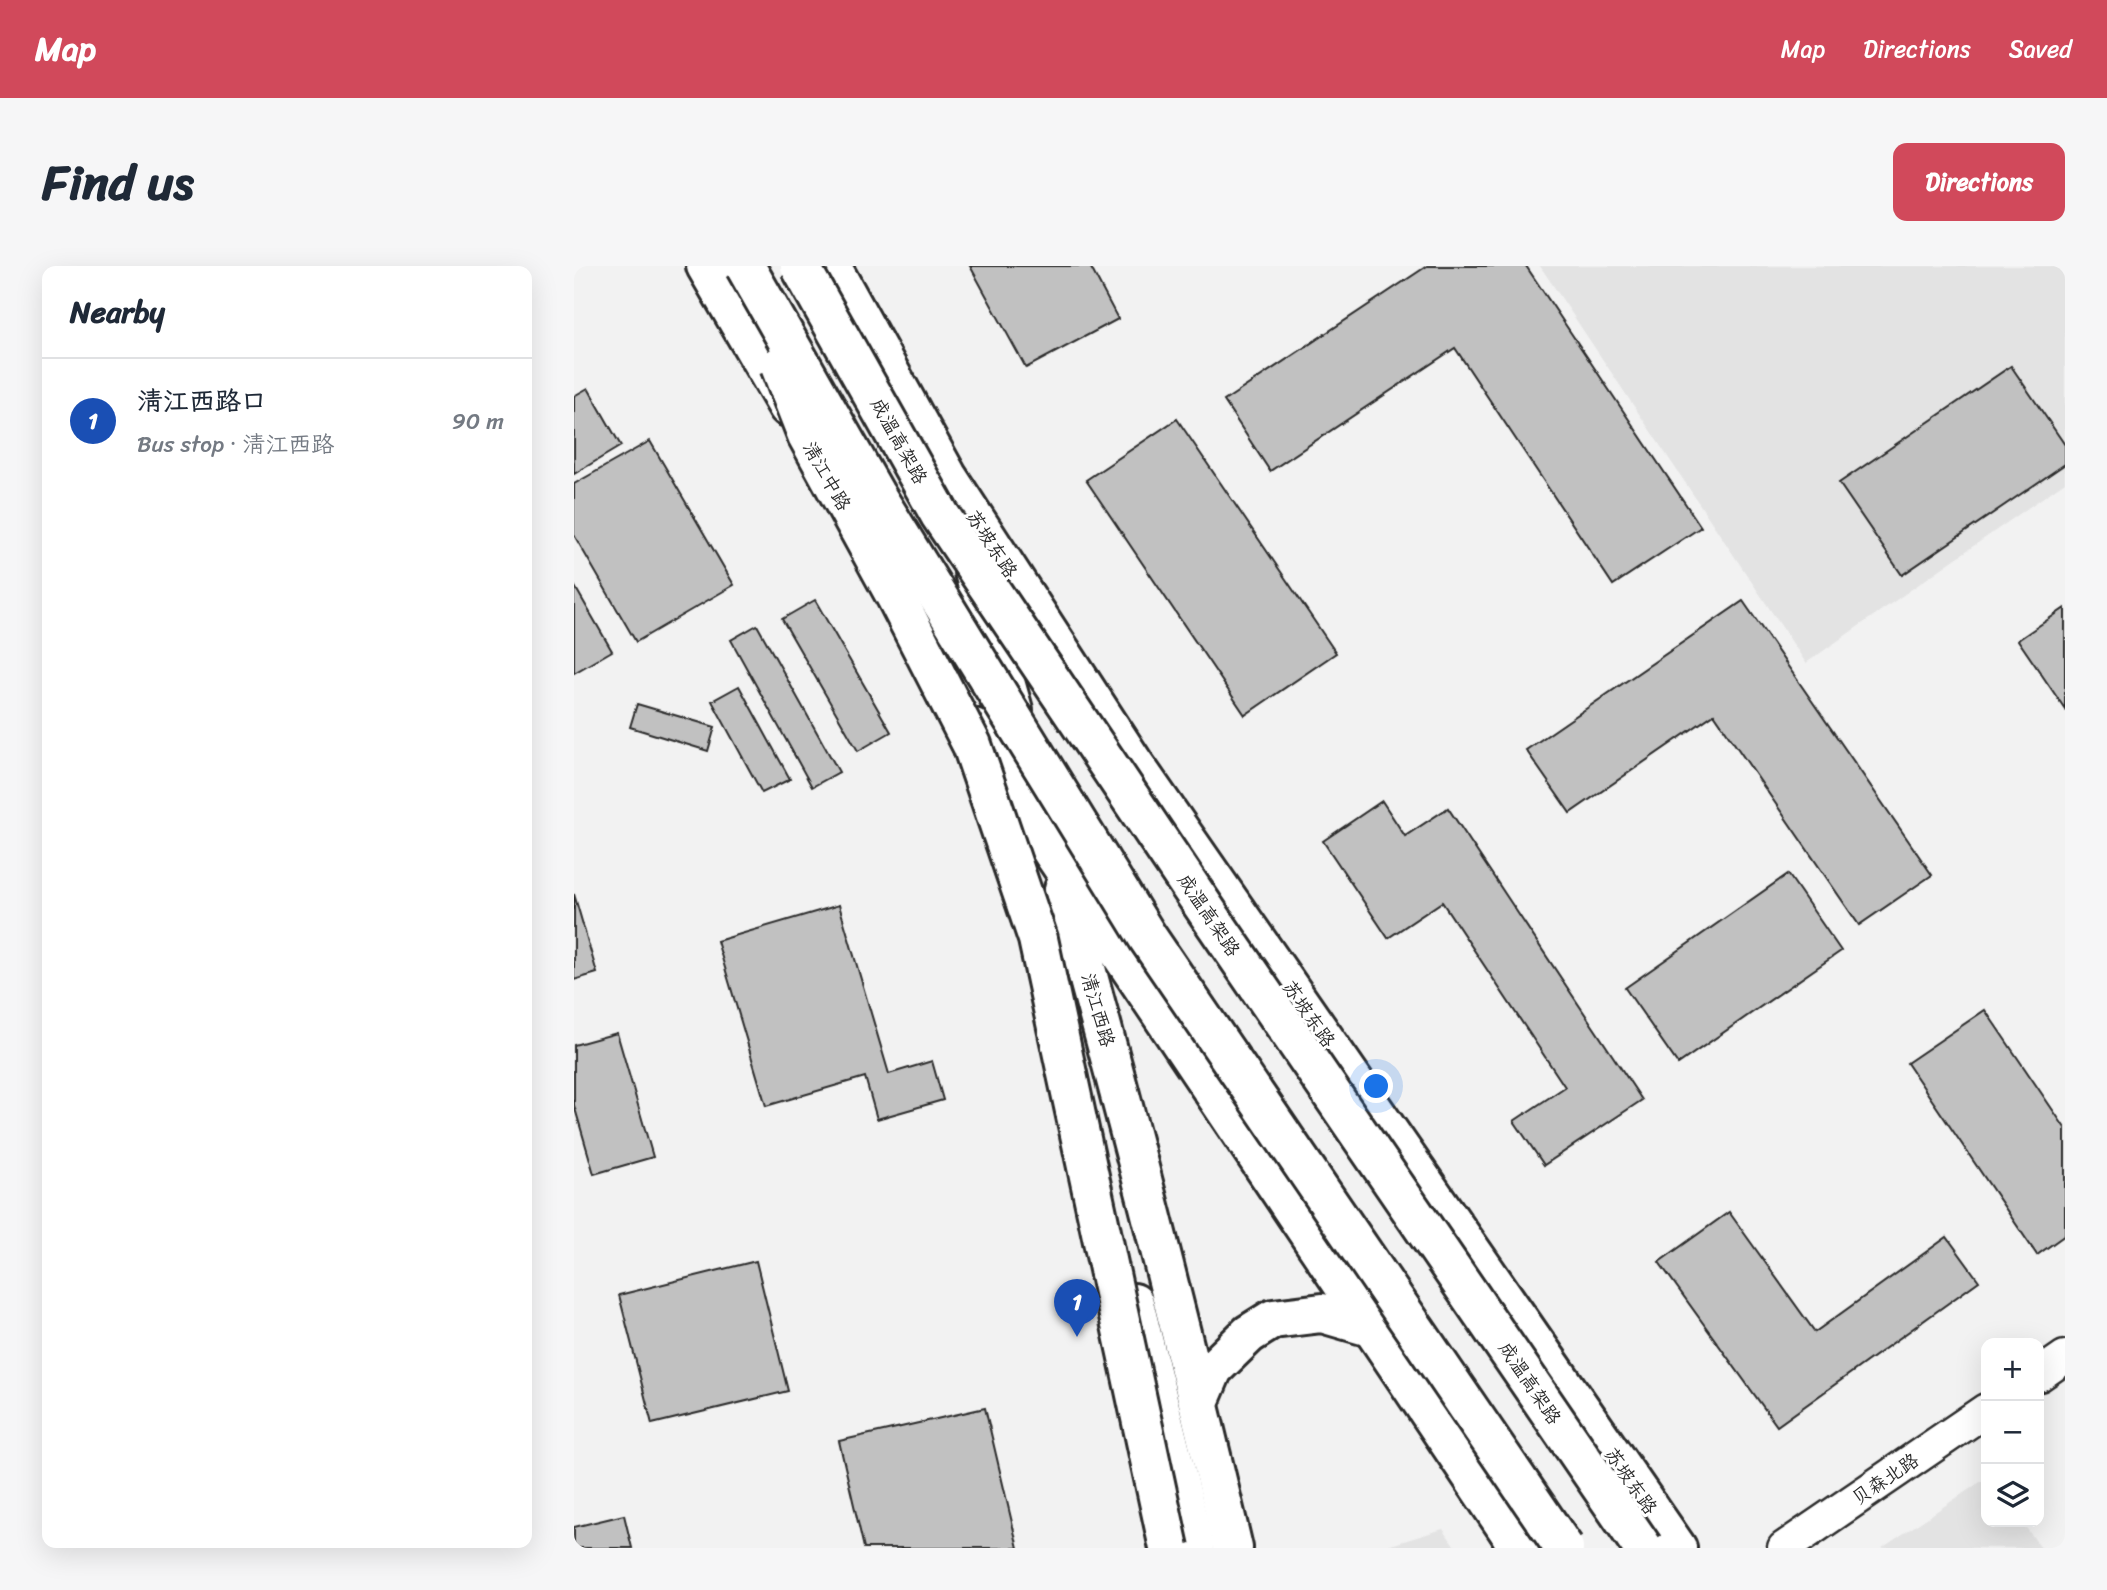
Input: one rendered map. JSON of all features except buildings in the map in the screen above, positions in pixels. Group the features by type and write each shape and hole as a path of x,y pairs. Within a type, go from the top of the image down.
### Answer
{"main road":[{"name":"清江中路","path":"706,266 947,686"},
{"path":"743,266 807,435 896,597 972,745 1038,939 1169,1548"},
{"path":"743,266 875,494 1148,938 1564,1548"},
{"name":"成温高架路","path":"800,266 940,515 1206,911 1643,1548"},
{"path":"831,266 947,475"},
{"name":"清江西路","path":"947,475 1113,1064 1199,1402 1233,1548"},
{"name":"苏坡东路","path":"947,475 1132,761 1677,1548"},
{"path":"947,686 1055,856 1516,1543"},
{"name":"清江西路","path":"947,686 1020,872 1051,964 1195,1548"},
{"path":"1199,1402 1213,1369 1249,1334 1273,1319 1322,1314 1370,1326"}],"street":[{"path":"2044,1372 2065,1357"},
{"name":"贝森北路","path":"1784,1548 1981,1413"}],"shaded area":[{"path":"1540,266 2065,266 2065,482 1806,663"},
{"path":"1981,1481 1981,1527 2026,1527 2041,1548 1882,1548"},
{"path":"1443,1529 1456,1548 1381,1548"}],"place":[{"name":"清江西路口","path":"1077,1337"}]}
